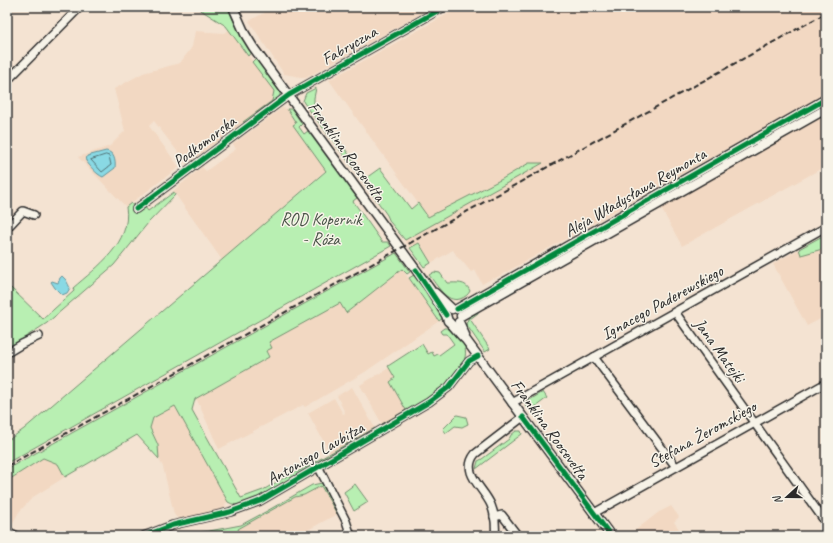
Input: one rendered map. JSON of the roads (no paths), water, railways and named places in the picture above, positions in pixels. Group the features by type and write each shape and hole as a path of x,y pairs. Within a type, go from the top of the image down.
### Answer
{"street":[{"path":"7,81 80,7"},
{"name":"Franklina Roosevelta","path":"233,7 245,34 430,289 446,315 447,320 455,314"},
{"name":"Fabryczna","path":"289,95 444,7"},
{"name":"Podkomorska","path":"136,209 289,95"},
{"name":"Aleja Władysława Reymonta","path":"455,314 458,306 468,303 826,99"},
{"name":"Aleja Władysława Reymonta","path":"455,314 826,109"},
{"path":"7,228 23,211 34,215"},
{"name":"Ignacego Paderewskiego","path":"512,403 826,227"},
{"name":"Franklina Roosevelta","path":"430,289 455,314 466,340 611,536"},
{"name":"Jana Matejki","path":"674,312 826,523"},
{"path":"7,354 22,344 39,336"},
{"name":"Antoniego Laubitza","path":"144,536 172,525 230,512 252,505 319,468 429,402 449,387 469,361 478,356"},
{"path":"594,357 676,467"},
{"name":"Stefana Żeromskiego","path":"594,513 826,382"},
{"path":"495,536 496,525 491,505 471,473 470,462 475,454 523,417"},
{"path":"319,468 346,521 351,536"},
{"path":"494,516 502,515 518,536"},
{"path":"7,531 17,536"}],"water":[{"path":"106,151 113,155 115,168 103,177 100,176 86,161 87,156"},
{"path":"62,276 70,288 67,293 62,295 51,282 58,283"}],"railway":[{"path":"7,466 826,13"}],"park label":[{"name":"ROD Kopernik - Róża","path":"321,229"}]}
